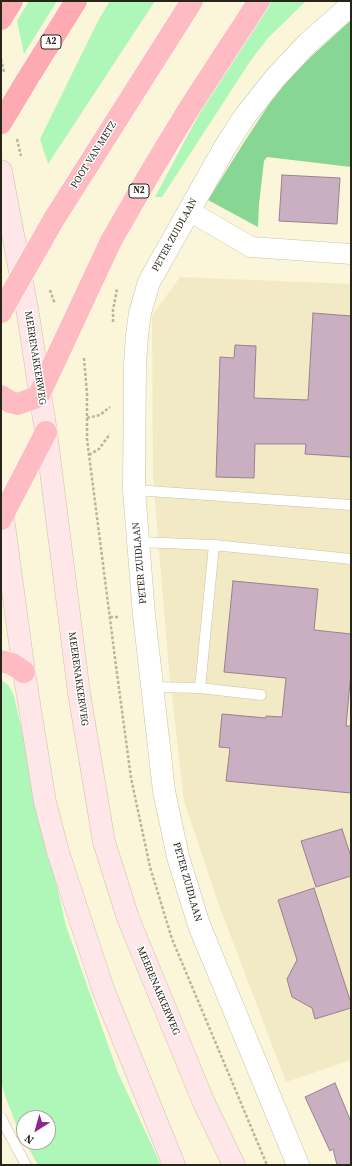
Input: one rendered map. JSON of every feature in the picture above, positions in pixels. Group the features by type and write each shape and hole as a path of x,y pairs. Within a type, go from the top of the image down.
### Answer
{"highway":[{"name":"A2","path":"1,123 76,1"},
{"name":"POOT VAN METZ","path":"1,312 54,219 192,1"},
{"name":"N2","path":"40,393 111,240 190,107 259,1"},
{"path":"1,396 10,402 18,404 34,398 40,393"},
{"path":"2,513 46,432"},
{"path":"1,661 12,664 24,672"}],"main road":[{"name":"MEERENAKKERWEG","path":"1,171 28,314 46,432 79,693 104,842 128,918 204,1103 234,1165"},
{"path":"2,513 24,672 45,802 58,852 103,989 174,1165"}],"street":[{"name":"PETER ZUIDLAAN","path":"298,1165 199,925 178,857 164,791 144,616 134,490 135,364 140,313 149,282 225,147 245,116 276,77 308,43 351,5"},
{"path":"189,211 251,247 351,254"}],"lane":[{"path":"134,490 351,505"},
{"path":"138,542 214,545 351,559"},
{"path":"200,688 214,545"},
{"path":"152,687 200,688 261,695"},
{"path":"1,1117 26,1165"}],"path":[{"path":"87,418 100,415 110,407 111,411"},
{"path":"89,455 99,449 110,434 112,427"}],"shaded area":[{"path":"180,277 351,284 351,1060 286,1082 219,905 184,801 169,670 153,476 152,316"}],"green space":[{"path":"29,1 57,1 24,54 17,21"},
{"path":"110,1 155,1 48,164 40,139 99,19"},
{"path":"271,1 306,1 268,38 251,60 162,197 155,197 208,97"},
{"path":"351,20 351,167 267,157 264,161 258,227 208,200 279,89 301,66"},
{"path":"1,680 8,685 14,696 66,926 118,1073 161,1165 38,1165 30,1150 56,1150 56,1110 16,1110 16,1124 4,1093 1,1079"}],"building":[{"path":"282,175 340,178 337,224 279,221"},
{"path":"313,313 351,316 351,457 305,454 306,444 255,444 254,478 216,477 220,357 234,358 235,345 256,346 254,398 308,400"},
{"path":"233,581 318,589 314,630 351,634 351,672 346,726 351,726 351,793 226,781 230,748 219,747 222,714 266,718 266,716 282,717 286,678 224,672"},
{"path":"342,829 351,857 351,876 316,887 301,841"},
{"path":"314,888 351,1003 351,1008 315,1019 312,1008 292,997 287,979 297,960 278,900"},
{"path":"335,1083 351,1122 351,1165 337,1165 333,1149 330,1151 305,1097"}]}
